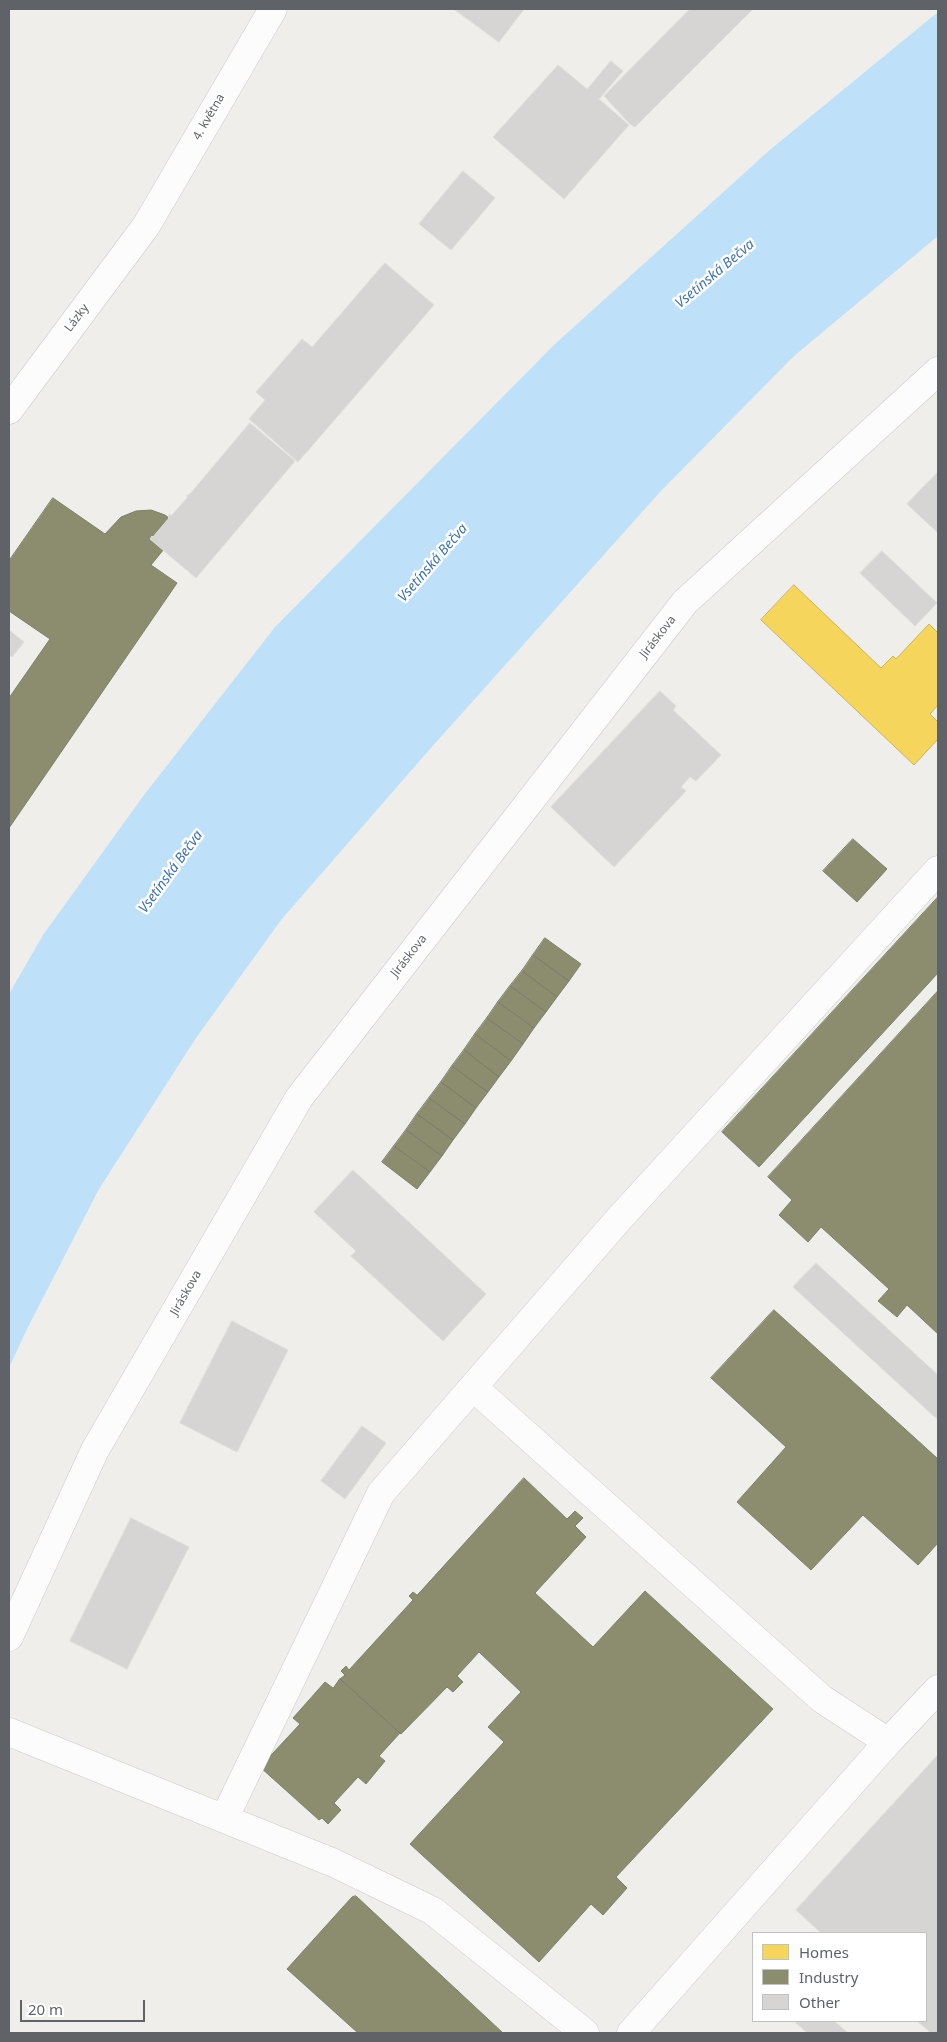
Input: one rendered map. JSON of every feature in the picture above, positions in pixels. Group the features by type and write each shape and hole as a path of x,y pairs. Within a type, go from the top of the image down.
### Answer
{"street":[{"name":"4. května","path":"146,226 273,9"},
{"name":"Lázky","path":"9,410 146,226"},
{"name":"Jiráskova","path":"9,1637 95,1450 299,1098 684,602 938,371"},
{"path":"224,1819 380,1492 618,1220 938,870"},
{"path":"473,1387 822,1699 888,1742"},
{"path":"632,2033 888,1742 938,1689"},
{"path":"9,1732 334,1864 433,1911 585,2033"}],"water":[{"name":"Vsetínská Bečva","path":"938,12 938,236 794,356 660,492 430,749 281,920 196,1038 99,1189 9,1368 9,994 43,935 144,795 275,627 555,344 771,149"}],"building: Homes":[{"path":"794,585 881,668 893,656 896,659 929,624 938,633 938,705 930,714 938,722 938,739 914,765 761,620"}],"building: Industry":[{"path":"53,498 105,534 121,517 136,511 151,510 165,515 169,518 150,539 164,549 151,565 177,583 9,828 9,698 50,639 9,611 9,561"},
{"path":"853,839 887,869 857,902 823,871"},
{"path":"938,897 938,973 759,1167 722,1132"},
{"path":"545,938 581,964 569,981 533,955"},
{"path":"533,955 569,981 557,997 522,971"},
{"path":"522,971 557,997 546,1012 510,986"},
{"path":"510,986 546,1012 534,1028 498,1002"},
{"path":"938,991 938,1334 907,1305 897,1317 878,1301 889,1289 821,1227 808,1242 779,1215 792,1200 768,1177"},
{"path":"498,1002 534,1028 523,1044 487,1018"},
{"path":"487,1018 523,1044 511,1061 475,1034"},
{"path":"475,1034 511,1061 499,1077 464,1050"},
{"path":"464,1050 499,1077 488,1092 452,1066"},
{"path":"452,1066 488,1092 476,1108 441,1082"},
{"path":"441,1082 476,1108 465,1124 429,1098"},
{"path":"429,1098 465,1124 453,1140 417,1114"},
{"path":"417,1114 453,1140 442,1156 406,1130"},
{"path":"406,1130 442,1156 430,1172 394,1146"},
{"path":"394,1146 430,1172 417,1189 382,1162"},
{"path":"774,1310 938,1459 938,1543 918,1565 863,1515 811,1570 737,1502 786,1447 711,1378"},
{"path":"524,1478 567,1519 575,1511 583,1518 575,1526 586,1537 535,1593 593,1647 645,1591 773,1709 616,1877 627,1888 603,1915 591,1904 539,1962 410,1844 504,1742 488,1727 521,1692 479,1652 457,1676 463,1682 453,1692 447,1687 401,1734 340,1679 345,1675 341,1671 346,1666 349,1670 413,1600 409,1596 413,1592 417,1595"},
{"path":"340,1679 400,1733 379,1756 385,1761 366,1784 358,1777 334,1803 341,1810 328,1824 322,1818 319,1820 260,1767 300,1724 293,1718 325,1682 333,1688"},
{"path":"356,1896 503,2033 358,2033 287,1969 352,1897"}],"building: Other":[{"path":"454,9 524,9 499,42"},
{"path":"690,9 753,9 635,127 604,96"},
{"path":"611,61 623,71 599,99 629,125 564,199 493,137 558,65 587,89"},
{"path":"463,171 495,198 451,250 419,224"},
{"path":"385,263 434,305 298,462 249,419 265,400 256,392 302,339 312,347"},
{"path":"250,423 295,461 196,578 150,539"},
{"path":"938,472 938,533 907,504"},
{"path":"882,551 937,603 915,626 860,573"},
{"path":"9,630 24,642 12,657 9,655"},
{"path":"660,691 676,706 673,710 721,755 696,781 690,777 681,787 686,791 614,867 551,807"},
{"path":"353,1170 486,1294 443,1341 351,1256 356,1251 314,1212"},
{"path":"816,1263 938,1375 938,1420 793,1287"},
{"path":"232,1321 288,1350 237,1452 180,1423"},
{"path":"362,1426 386,1443 345,1499 321,1481"},
{"path":"131,1518 189,1547 127,1669 70,1641"},
{"path":"938,1755 938,2033 931,2033 918,2022 927,2022 927,1932 820,1932 796,1910"},
{"path":"795,2022 835,2022 848,2033 808,2033"}]}
